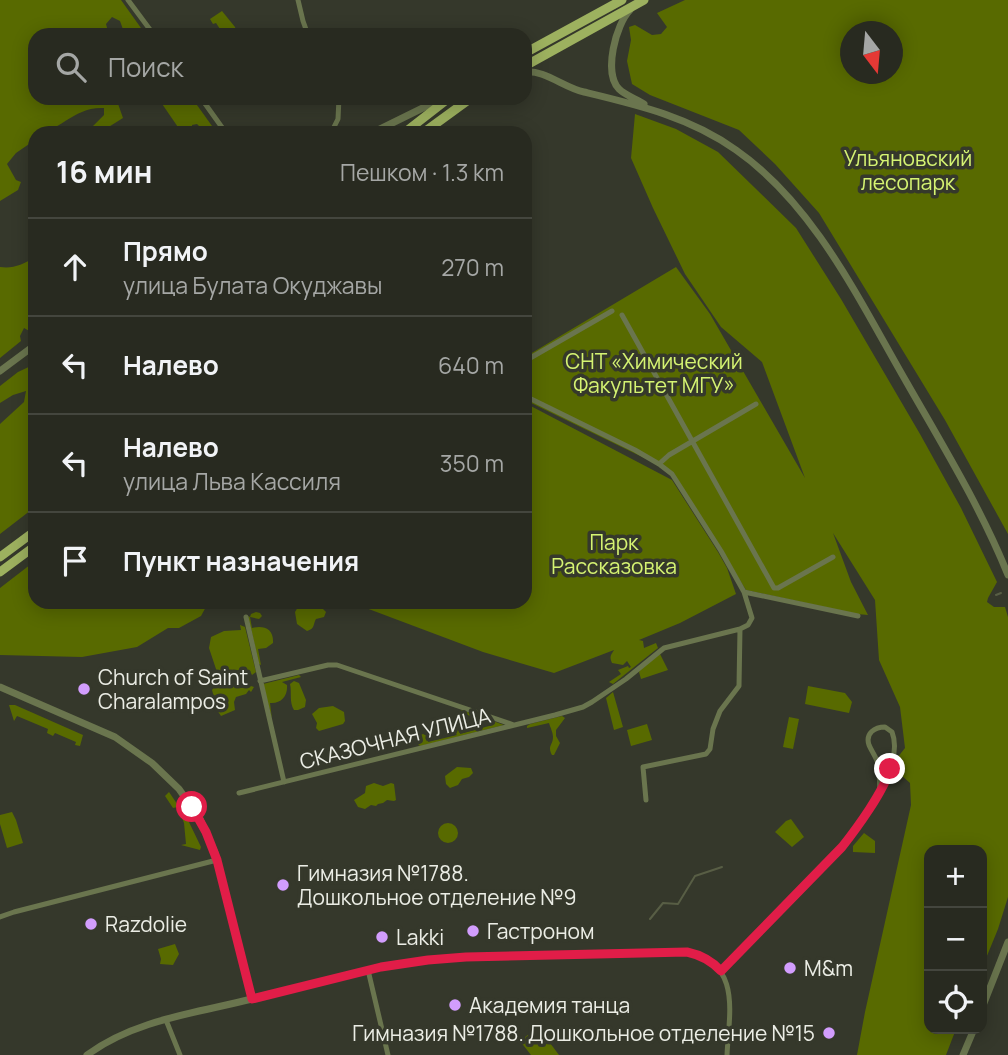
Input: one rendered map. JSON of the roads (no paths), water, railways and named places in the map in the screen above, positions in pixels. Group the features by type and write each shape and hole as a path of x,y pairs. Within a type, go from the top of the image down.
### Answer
{"main road":[{"path":"532,49 622,0"},
{"path":"532,62 640,2"},
{"path":"413,126 440,105"},
{"path":"433,126 461,105"},
{"path":"0,557 28,536"},
{"path":"0,572 28,551"}],"street":[{"path":"128,0 149,28"},
{"path":"298,0 306,28"},
{"path":"640,2 624,16 618,28 611,71 620,90 653,109"},
{"path":"532,71 542,73 556,82 582,92 653,109 711,133 766,174 791,200 836,262 948,455 985,523 1008,575"},
{"path":"206,105 221,126"},
{"path":"334,126 340,105"},
{"path":"386,126 429,105"},
{"path":"532,357 612,311"},
{"path":"622,315 774,589 833,557"},
{"path":"0,371 28,350"},
{"path":"532,399 635,450 672,474 744,592 752,618 748,625 740,629 739,686 720,711 713,729 710,749 706,754 643,767 646,800"},
{"path":"659,464 669,455 756,404"},
{"path":"744,592 858,616"},
{"name":"СКАЗОЧНАЯ УЛИЦА","path":"246,617 284,782"},
{"name":"СКАЗОЧНАЯ УЛИЦА","path":"239,793 587,705 626,679 664,648 740,629"},
{"name":"СКАЗОЧНАЯ УЛИЦА","path":"260,681 337,665 514,725"},
{"path":"1,690 115,737 147,758 188,801 206,832 217,860 252,999"},
{"path":"721,971 834,856 859,824 888,778 895,747 892,732 885,727 875,729 868,739 878,764 880,790"},
{"path":"0,917 217,860"},
{"path":"987,995 1008,942"},
{"path":"87,1055 122,1034 166,1020 368,970 417,961 466,957 687,952 709,960 721,971 727,984 730,997 727,1055"},
{"path":"368,970 387,1055"},
{"path":"166,1020 180,1055"},
{"path":"963,1055 972,1034"}],"waterway":[{"path":"996,595 1001,593"},
{"path":"650,919 663,903 678,904 695,876 722,867"}],"place":[{"name":"Church of Saint Charalampos","path":"84,689"},
{"name":"Гимназия №1788. Дошкольное отделение №9","path":"283,885"},
{"name":"Razdolie","path":"91,924"},
{"name":"Гастроном","path":"473,931"},
{"name":"Lakki","path":"382,937"},
{"name":"M&m","path":"790,968"},
{"name":"Академия танца","path":"455,1005"},
{"name":"Гимназия №1788. Дошкольное отделение №15","path":"829,1033"}],"park label":[{"name":"Ульяновский лесопарк","path":"908,170"},
{"name":"СНТ «Химический Факультет МГУ»","path":"654,373"},
{"name":"Парк Рассказовка","path":"614,554"}]}
